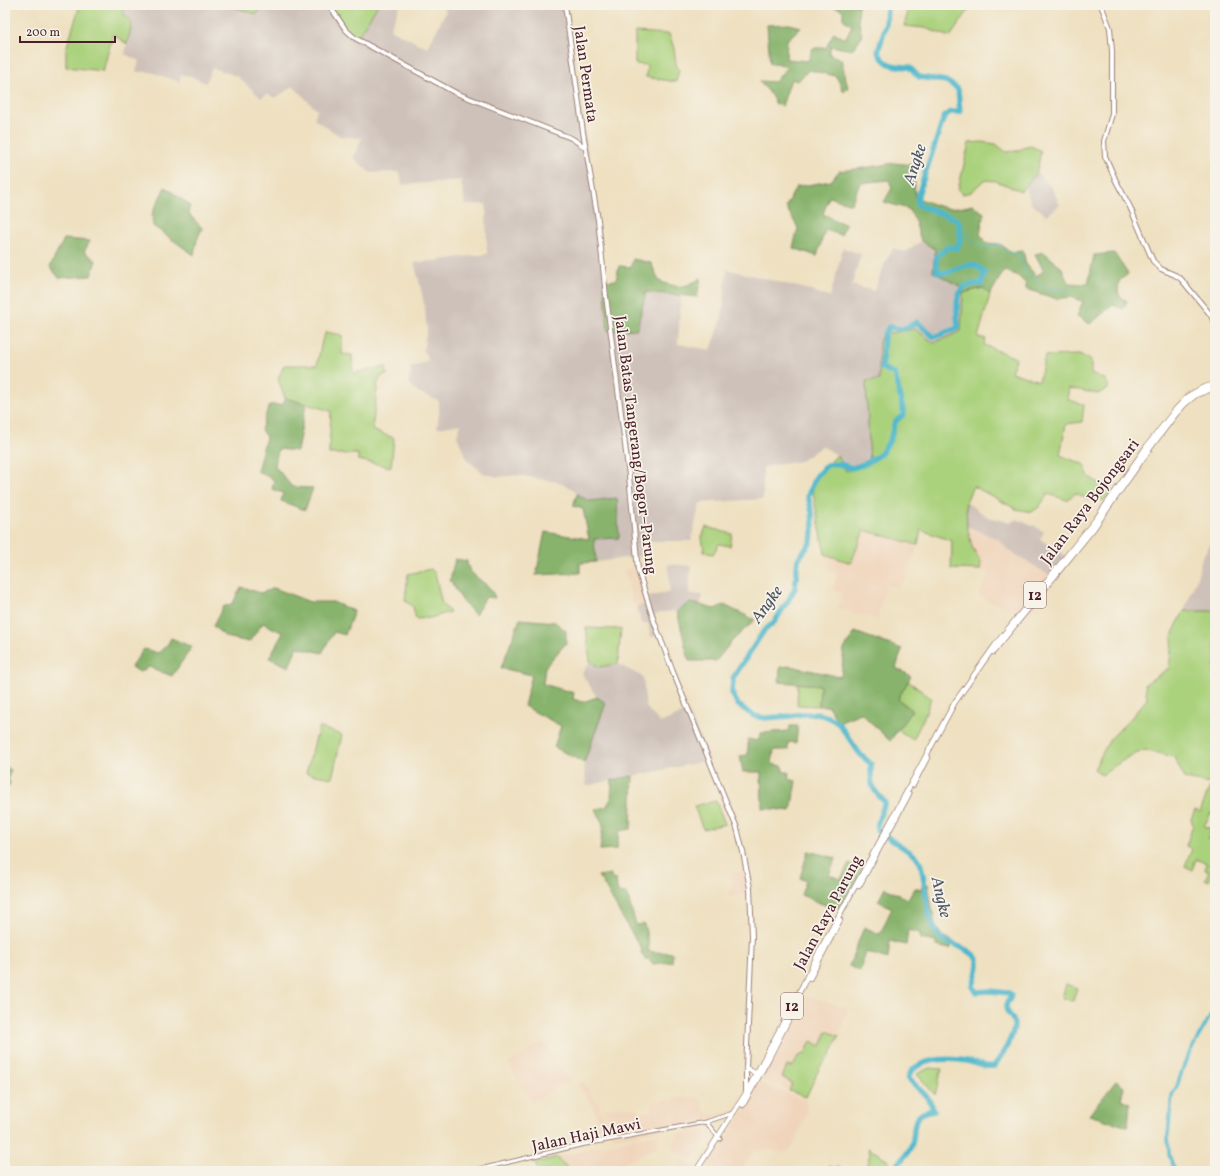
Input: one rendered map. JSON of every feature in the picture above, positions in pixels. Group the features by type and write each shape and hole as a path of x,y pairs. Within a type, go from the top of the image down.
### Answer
{"highway":[{"name":"Jalan Raya Bojongsari","path":"887,833 955,702 980,664 1096,519 1147,446 1175,410 1188,396 1202,388 1215,384"},
{"name":"Jalan Raya Bojongsari","path":"887,833 957,704 983,666 1094,528 1150,447 1176,414 1190,399 1202,392 1215,388"},
{"name":"Jalan Raya Parung","path":"696,1171 746,1096 786,1022 820,950 887,833"},
{"path":"746,1068 758,1074"},
{"name":"Jalan Raya Parung","path":"699,1171 746,1096"}],"main road":[{"path":"329,5 346,30 356,38 456,93 571,138 586,147"},
{"name":"Jalan Permata","path":"565,5 586,147"},
{"path":"1100,5 1110,28 1112,51 1112,114 1104,144 1105,156 1130,207 1153,260 1161,269 1181,279 1210,314 1215,323"},
{"name":"Jalan Batas Tangerang/Bogor–Parung","path":"586,147 600,236 628,470 638,570 670,666 737,828 750,888 752,946 746,1096"}],"street":[{"name":"Jalan Haji Mawi","path":"472,1171 580,1145 706,1122 734,1113"},
{"path":"706,1122 719,1138"}],"shaded area":[{"path":"124,5 227,5 257,13 262,5 327,5 355,41 378,5 400,5 390,29 427,48 446,12 442,5 566,5 601,242 608,331 646,292 681,296 678,344 711,350 722,318 727,269 802,288 830,297 843,248 861,254 852,285 874,291 885,263 893,248 905,252 921,241 935,249 933,273 959,286 963,293 961,331 934,343 915,329 891,333 879,342 879,380 866,381 870,464 846,472 837,455 822,446 801,461 763,467 763,499 700,503 691,541 640,541 641,556 596,562 594,539 617,498 589,501 577,494 573,489 557,482 518,475 499,477 485,474 468,461 457,436 461,424 437,428 439,401 418,392 408,383 411,374 410,368 429,361 423,350 427,330 425,309 414,263 487,254 486,204 465,205 461,180 402,185 400,172 371,173 353,158 362,138 340,136 314,119 317,110 293,86 276,98 267,94 261,98 237,76 212,68 206,83 191,76 181,75 179,82 151,72 136,72 139,61 125,54 131,23 123,13"},
{"path":"1037,172 1052,188 1060,205 1047,215 1031,204 1025,185"},
{"path":"1215,414 1215,463 1210,464 1210,457 1214,447 1211,418"},
{"path":"966,502 988,517 1011,522 1017,519 1032,526 1033,525 1044,532 1040,539 1072,560 1056,579 1009,551 998,539 967,526"},
{"path":"967,526 998,539 1009,551 1056,579 1026,617 978,596 989,574 980,570 981,562 972,547"},
{"path":"864,530 918,545 907,577 899,587 886,585 877,619 838,608 842,593 833,590 837,574 828,569 825,554 851,562"},
{"path":"1215,532 1215,611 1184,611 1197,578 1202,557 1214,539"},
{"path":"668,564 691,566 689,594 702,595 701,605 689,603 677,611 664,612 654,615 659,635 651,637 648,623 641,624 637,606 649,603 647,597 670,592"},
{"path":"640,569 649,603 637,606 633,604 624,570"},
{"path":"590,661 599,667 618,664 643,677 646,707 660,723 688,711 710,760 586,786 584,763 606,703 597,697 582,674"},
{"path":"746,870 749,893 730,897 728,891 733,889 730,874"},
{"path":"806,996 848,1008 839,1036 827,1031 821,1046 798,1056 793,1067 792,1083 789,1091 761,1080"},
{"path":"543,1041 569,1080 532,1102 508,1064"},
{"path":"582,1081 599,1105 610,1132 604,1134 593,1108 578,1083"},
{"path":"758,1082 805,1100 807,1106 806,1115 795,1143 789,1151 777,1152 755,1150 740,1171 705,1171 745,1109"},
{"path":"697,1097 701,1100 703,1109 711,1115 736,1111 735,1114 614,1139 603,1109 612,1107 638,1108 639,1112 653,1112 652,1102"},
{"path":"702,1129 709,1134 692,1161 672,1148 678,1133"},
{"path":"659,1134 658,1147 608,1171 571,1171 556,1157 629,1139"},
{"path":"682,1159 697,1167 695,1171 673,1171"}],"green space":[{"path":"80,5 124,5 123,13 132,23 127,44 113,34 103,71 66,67 66,49"},
{"path":"227,5 262,5 257,14"},
{"path":"327,5 378,5 355,41 345,32"},
{"path":"829,5 859,5 858,18 862,36 852,50 831,46 829,54 841,59 848,88 844,92 836,76 809,70 798,81 791,79 782,106 776,104 769,92 759,81 775,82 787,67 777,63 770,64 767,25 789,24 801,27 787,40 786,59 808,61 813,48 826,48 834,32 845,39 852,26 843,19 843,10"},
{"path":"910,5 972,5 950,37 925,28 904,26"},
{"path":"635,32 669,34 674,48 676,64 679,70 676,82 646,77 647,65 635,64"},
{"path":"982,142 996,144 1006,152 1016,151 1030,146 1041,151 1037,172 1021,191 996,181 984,180 971,192 963,194 958,190 969,143"},
{"path":"894,163 914,165 915,197 949,208 972,205 984,213 980,234 986,243 1000,244 1011,252 1023,251 1026,264 1036,276 1044,271 1035,254 1044,252 1062,268 1068,283 1088,284 1094,255 1114,253 1128,274 1119,281 1118,292 1120,297 1127,301 1123,309 1113,305 1090,324 1077,316 1083,301 1070,297 1057,299 1026,289 1026,284 1018,276 1004,270 990,295 983,288 963,293 959,286 933,272 935,249 921,241 914,218 908,209 884,202 892,188 889,180 860,183 851,204 829,197 823,214 846,225 841,235 825,230 817,256 793,248 798,228 786,207 796,187 831,181 839,171"},
{"path":"165,187 190,205 188,213 202,228 197,240 194,255 153,226 152,214"},
{"path":"64,239 90,241 84,252 96,260 91,276 59,278 50,267"},
{"path":"633,259 651,263 659,281 671,285 685,286 701,278 697,297 646,292 637,329 608,331 604,281 616,280 619,266 631,267"},
{"path":"983,288 990,295 978,337 986,339 984,345 1016,358 1011,372 1039,381 1045,356 1079,355 1091,360 1091,374 1106,380 1109,388 1098,394 1069,388 1067,399 1084,405 1082,422 1066,424 1060,455 1085,465 1088,476 1112,492 1104,501 1095,496 1089,500 1076,493 1067,500 1048,494 1039,507 1032,512 1016,509 973,486 966,502 967,526 972,547 981,562 980,570 951,569 952,541 921,530 918,545 864,530 851,563 825,554 811,483 837,455 846,471 870,464 866,381 879,380 879,342 883,332 891,333 915,329 934,343 961,331 963,293"},
{"path":"326,332 342,335 342,354 352,355 353,373 386,367 387,375 383,375 378,382 372,430 394,438 391,467 358,460 358,454 329,454 331,411 285,398 278,379 284,365 317,365 322,341"},
{"path":"285,398 306,404 297,451 278,449 275,466 292,487 313,488 305,510 281,501 283,493 272,489 274,480 257,471 266,437 261,430 269,405 283,405"},
{"path":"577,494 589,501 617,498 619,538 594,539 596,562 580,563 580,573 536,575 545,532 589,539 583,509 573,506"},
{"path":"706,527 732,534 730,546 719,544 713,554 704,552 702,537"},
{"path":"455,559 467,561 473,574 488,586 495,598 486,597 475,615 462,600 450,580"},
{"path":"431,569 435,573 442,604 450,612 430,618 416,619 413,607 405,600 408,574"},
{"path":"241,587 261,593 274,588 310,602 333,602 354,611 345,635 334,632 322,653 297,647 289,667 269,658 283,633 263,623 249,642 226,637 213,626 223,607 233,603"},
{"path":"689,603 714,609 724,605 755,620 732,641 716,661 689,661 677,611"},
{"path":"1184,611 1215,611 1215,814 1211,813 1204,826 1211,829 1207,838 1215,841 1211,849 1215,851 1215,875 1212,874 1209,881 1205,879 1209,871 1205,869 1207,864 1196,859 1192,870 1185,866 1192,849 1186,846 1193,825 1191,819 1195,810 1200,812 1211,784 1185,779 1174,757 1145,750 1128,757 1102,775 1094,769 1110,739 1147,699 1145,684 1169,668 1173,633"},
{"path":"520,619 555,622 566,631 566,643 545,667 543,684 574,693 573,699 583,702 597,697 606,703 584,763 554,747 561,726 524,706 532,675 501,668"},
{"path":"586,628 621,629 618,664 599,667 590,661"},
{"path":"855,632 902,649 896,668 911,676 898,699 912,710 890,741 861,713 838,722 828,706 819,706 820,685 779,682 780,667 790,666 841,677 844,649"},
{"path":"171,638 192,647 172,676 149,667 140,672 131,667 144,649 158,653 168,644"},
{"path":"908,681 931,698 926,713 913,740 898,730 912,710 898,699"},
{"path":"798,683 820,685 819,706 797,705"},
{"path":"790,726 798,726 796,743 788,742 788,750 774,750 772,764 783,766 783,772 789,772 789,779 796,781 791,811 762,808 761,772 743,772 740,756 748,755 748,739 758,741 761,733 789,731"},
{"path":"319,727 342,735 332,778 306,773"},
{"path":"5,766 11,770 8,778 10,783 5,794"},
{"path":"633,776 631,829 619,831 617,849 600,850 603,824 595,809 606,807 611,799 612,780"},
{"path":"716,801 725,824 703,829 694,806"},
{"path":"808,851 836,858 829,875 841,879 849,863 865,869 844,910 827,906 801,895 806,881 800,878"},
{"path":"611,874 611,879 616,880 618,893 627,894 636,925 644,924 649,945 648,951 673,953 672,962 653,964 649,959 645,959 641,953 642,949 598,876"},
{"path":"923,883 928,884 935,925 942,936 952,940 950,949 936,946 936,942 920,939 920,933 908,930 906,945 890,941 888,959 865,952 860,971 849,966 864,927 880,934 892,908 878,901 885,888 908,899 914,888 921,890"},
{"path":"1066,984 1077,988 1073,1001 1062,998"},
{"path":"827,1031 839,1036 830,1056 820,1067 806,1097 789,1091 792,1083 782,1077 787,1066 793,1067 798,1056 805,1054 811,1041 821,1046"},
{"path":"929,1068 942,1069 935,1095 917,1074"},
{"path":"1116,1081 1124,1087 1121,1099 1130,1103 1128,1127 1089,1115"},
{"path":"868,1148 887,1159 891,1166 884,1171 854,1171 866,1167 870,1154"},
{"path":"556,1157 571,1171 538,1171 535,1163"},
{"path":"829,1166 834,1168 838,1167 847,1171 826,1171"}],"water":[{"path":"904,1155 906,1157 896,1167 888,1171 884,1171 894,1165"}],"waterway":[{"name":"Angke","path":"887,5 886,24 878,52 881,57 887,63 909,67 919,77 946,81 958,89 960,112 950,112 944,117 918,195 918,205 956,219 960,225 959,229 961,238 957,248 948,247 936,257 937,272 942,273 969,265 974,265 985,272 981,284 971,284 960,291 957,304 958,328 934,337 917,322 902,329 889,327 884,335 882,368 895,374 904,414 895,422 890,440 881,454 865,464 852,468 839,464 827,465 818,474 813,482 808,496 812,512 813,526 811,542 798,559 795,588 775,621 763,632 733,678 732,693 738,705 754,716 765,718 802,714 818,714 828,717 839,724 860,754 871,764 872,785 876,793 885,802 877,830 917,857 920,862 927,904 936,932 943,939 970,952 977,959 978,966 973,987 976,992 990,991 1009,993 1011,995 1007,1002 1006,1009 1014,1023 1013,1033 994,1066 984,1066 952,1059 934,1060 918,1066 912,1071 908,1078 928,1098 934,1110 926,1112 917,1118 911,1146 900,1162"},
{"path":"960,225 972,241 985,248 999,244 1006,251 1020,255 1025,272 1044,287 1055,290 1069,291"},
{"path":"1175,1171 1169,1155 1168,1135 1172,1095 1177,1086 1187,1057 1215,1008"}]}
